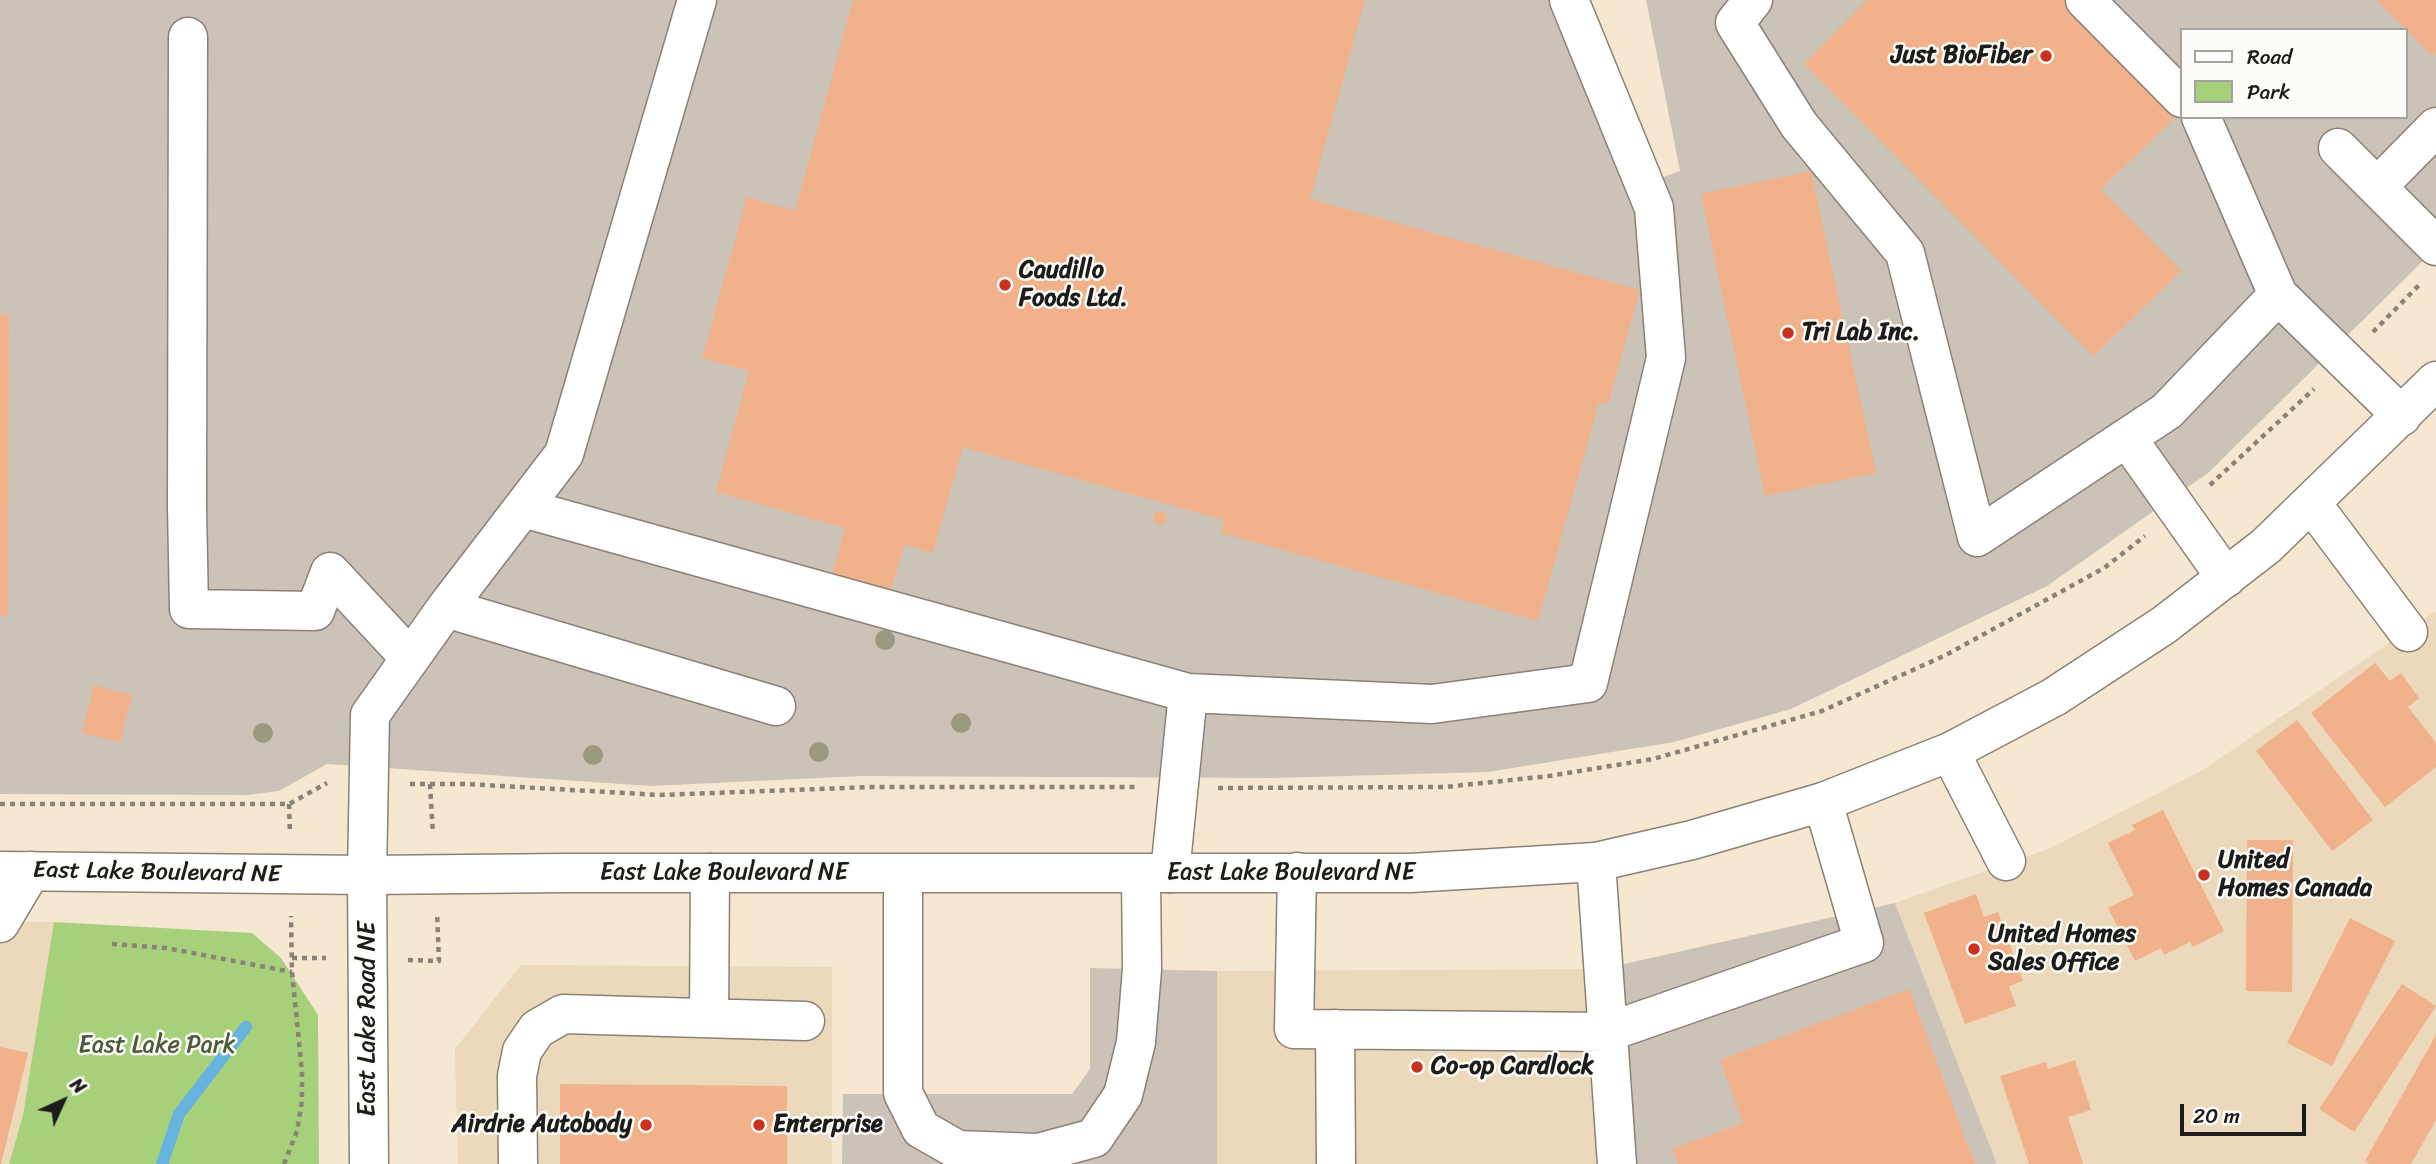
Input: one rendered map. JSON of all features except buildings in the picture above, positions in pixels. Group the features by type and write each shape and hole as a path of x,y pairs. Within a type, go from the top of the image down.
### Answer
{"main road":[{"name":"East Lake Road NE","path":"369,1164 367,875 370,715 446,608 564,453 697,0"},
{"path":"523,508 1188,693 1432,704 1588,683 1666,358 1654,208 1569,0"},
{"path":"1753,0 1735,23 1799,125 1905,253 1977,537 2167,411 2278,295"},
{"path":"2085,0 2180,96"},
{"path":"188,37 187,507 190,609 315,611 330,572 411,658"},
{"path":"2202,119 2278,295 2402,416"},
{"path":"2377,187 2436,127"},
{"path":"2338,148 2436,246"},
{"name":"East Lake Boulevard NE","path":"16,872 367,875 1410,873 1596,862 1692,840 1823,803 1950,752 2054,697 2164,625 2266,546 2436,381"},
{"path":"2127,438 2226,578"},
{"path":"2312,504 2408,632"},
{"path":"446,608 776,706"},
{"path":"902,874 903,1093 921,1129 958,1150 1038,1153 1094,1138 1123,1095 1136,1042 1142,970 1155,874 1188,693"},
{"path":"1950,752 2006,861"},
{"path":"1297,873 1294,1029 1608,1032 1864,943 1823,803"},
{"path":"1596,862 1617,1164"},
{"path":"0,923 16,872"},
{"path":"709,1018 710,873"},
{"path":"518,1164 517,1076 522,1051 537,1029 563,1014 805,1021"},
{"path":"1335,1030 1336,1164"}],"path":[{"path":"0,804 289,804"},
{"path":"112,944 166,948 292,972 302,1072 302,1101 298,1131 285,1164"}],"shaded area":[{"path":"0,0 1581,0 1661,178 1680,171 1646,0 2436,0 2436,248 2208,473 2047,586 1791,709 1674,742 1488,772 1274,778 861,776 651,786 327,764 279,791 247,795 0,794"},
{"name":"United Homes Canada","path":"2436,611 2436,1164 1997,1164 1895,903 2051,848 2203,770"},
{"path":"1895,903 1997,1164 1631,1164 1602,969"},
{"path":"0,922 54,922 23,1115 9,1164 0,1164"},
{"path":"521,965 832,967 832,1164 458,1164 455,1049"},
{"path":"1090,968 1217,971 1217,1164 842,1164 843,1094 1072,1094 1090,1069"},
{"name":"Co-op Cardlock","path":"1602,969 1631,1164 1217,1164 1217,971"}],"green space":[{"name":"East Lake Park","path":"54,922 252,933 281,958 318,1015 319,1164 9,1164 23,1115"}],"waterway":[{"path":"162,1164 179,1114 246,1027"}],"place":[{"name":"Just BioFiber","path":"2046,56"},
{"name":"Caudillo Foods Ltd.","path":"1005,285"},
{"name":"Tri Lab Inc.","path":"1788,333"},
{"name":"United Homes Canada","path":"2204,875"},
{"name":"United Homes Sales Office","path":"1974,949"},
{"name":"Co-op Cardlock","path":"1417,1067"},
{"name":"Airdrie Autobody","path":"646,1125"},
{"name":"Enterprise","path":"759,1125"}]}
